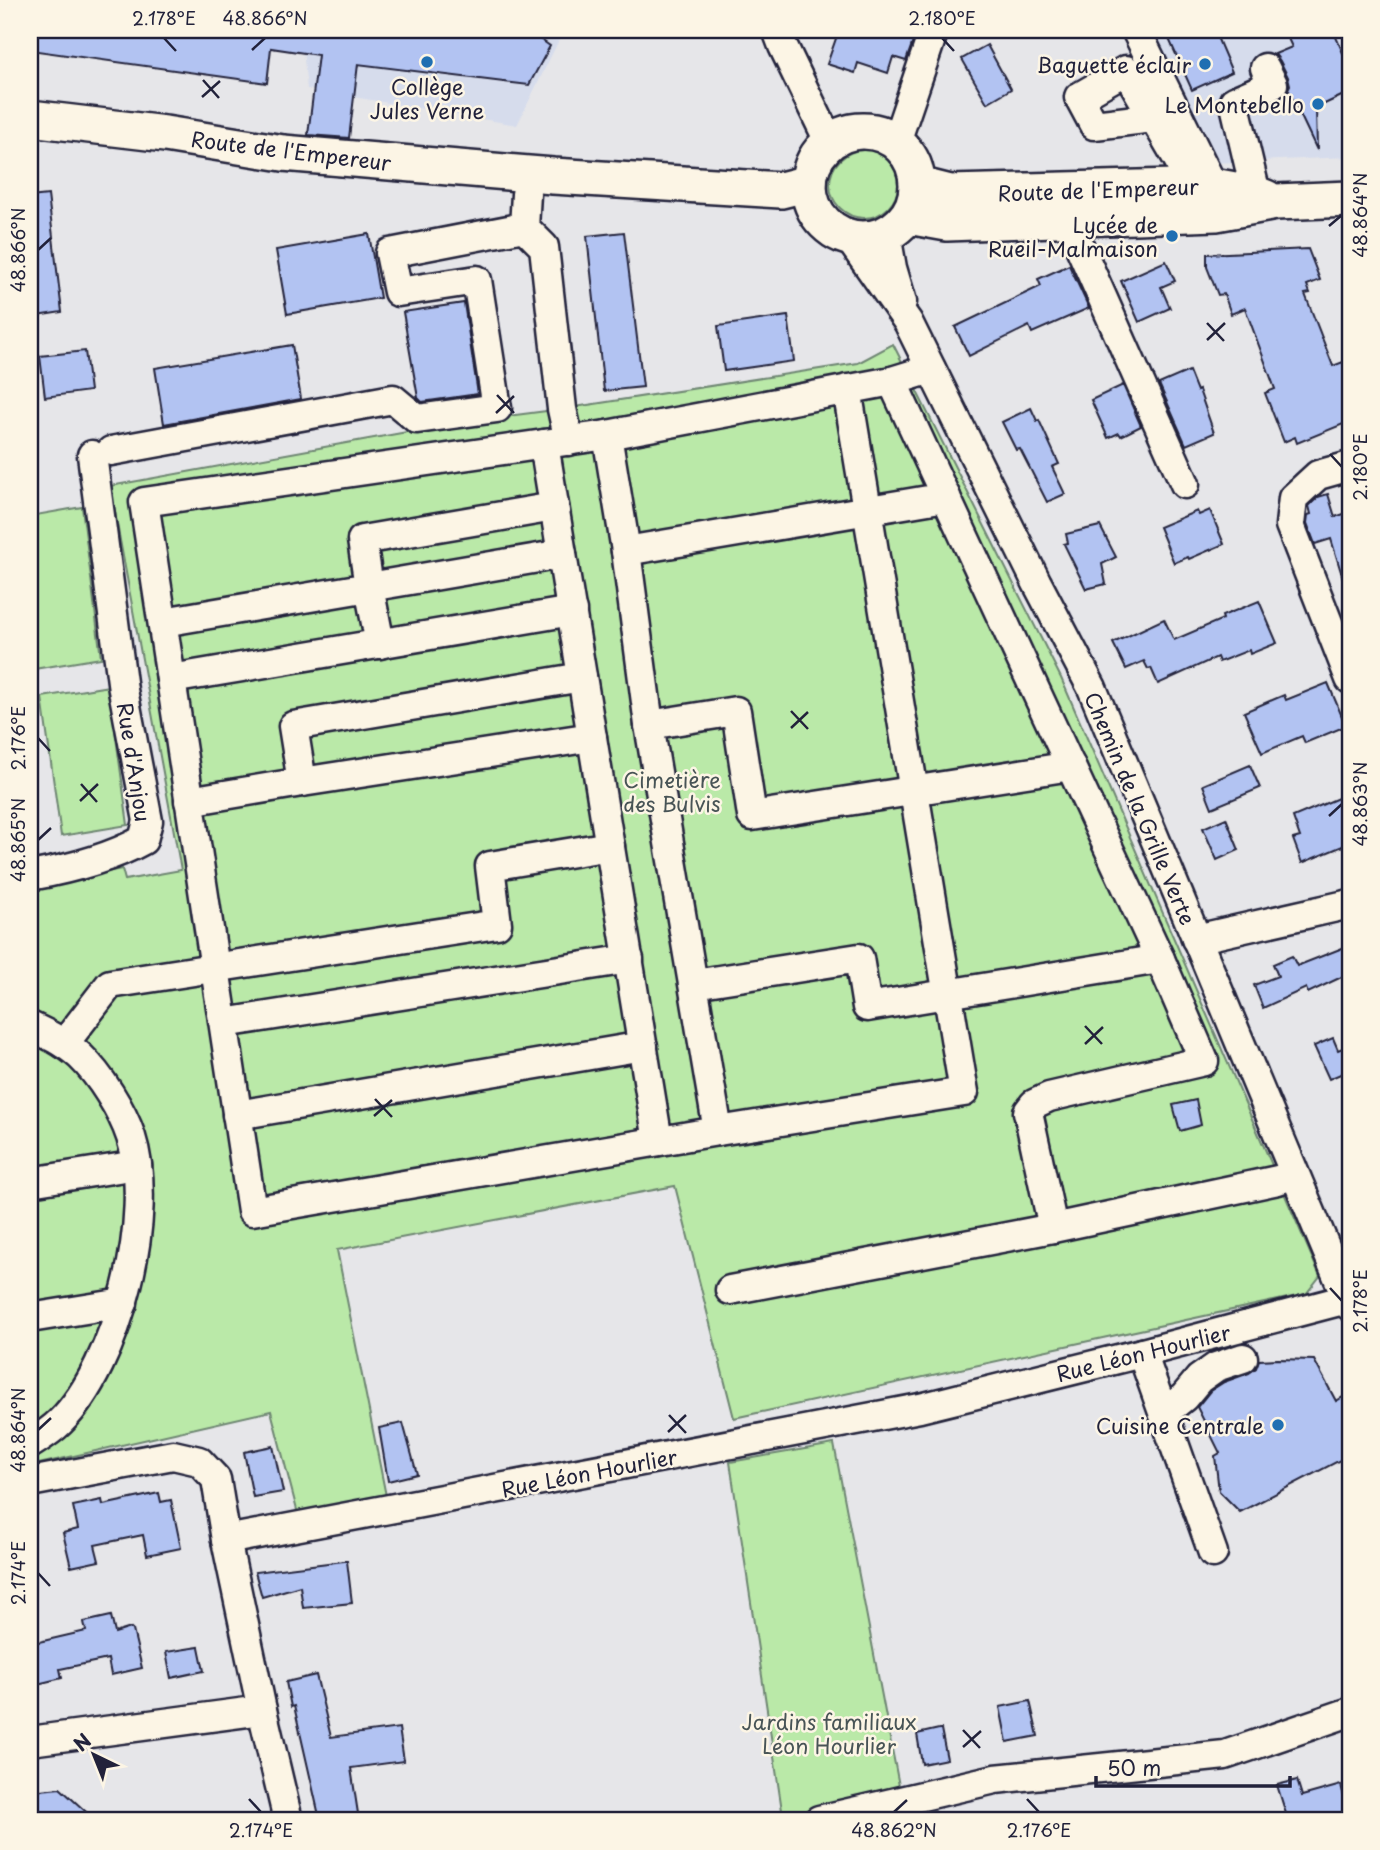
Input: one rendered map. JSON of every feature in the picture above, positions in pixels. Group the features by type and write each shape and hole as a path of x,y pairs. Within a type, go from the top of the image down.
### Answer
{"main road":[{"name":"Route de l'Empereur","path":"30,118 165,134 283,153 819,217"},
{"path":"864,131 881,134 896,142 914,169 904,212 867,240 849,238 832,230 819,217 811,200 808,183 820,152 832,141 864,131"},
{"name":"Route de l'Empereur","path":"539,185 781,190 808,183"},
{"name":"Route de l'Empereur","path":"904,212 950,193 1201,186 1266,198 1350,199"},
{"name":"Route de l'Empereur","path":"904,212 947,223 1216,213 1266,198"}],"street":[{"path":"777,30 824,131 832,141"},
{"path":"896,142 934,30"},
{"path":"1136,30 1201,186"},
{"path":"1265,68 1273,84 1234,101 1266,198"},
{"path":"1153,118 1178,161 1201,186"},
{"path":"539,185 524,227 544,247 562,408 556,442 554,507 658,1141"},
{"name":"Chemin de la Grille Verte","path":"904,212 892,268 908,322"},
{"path":"1067,218 1185,484"},
{"name":"Rue d'Anjou","path":"30,876 71,868 129,848 144,840 148,821 123,690 101,453 393,399 417,419 497,408 477,280 398,292 390,253 524,227"},
{"name":"Chemin de la Grille Verte","path":"849,238 908,322 1092,688 1349,1303"},
{"path":"847,389 964,1092 658,1141 252,1211 144,502 607,435 847,389 892,381 931,369"},
{"path":"892,381 1160,959 1204,1061 1049,1097 1034,1104 1028,1112 1053,1228"},
{"path":"607,435 626,551 649,725 718,1131"},
{"path":"1350,466 1318,475 1293,498 1290,525 1350,679"},
{"path":"626,551 946,497"},
{"path":"380,644 362,540 554,507"},
{"path":"163,622 562,554"},
{"path":"171,679 572,611"},
{"path":"302,782 293,726 582,677"},
{"path":"649,725 736,710 752,816 1071,766"},
{"path":"189,802 592,737"},
{"path":"64,1044 110,984 497,924 490,866 610,846"},
{"path":"1196,939 1350,904"},
{"path":"694,984 859,958 867,1007 1160,959"},
{"path":"224,1023 629,959"},
{"path":"30,1026 80,1056 121,1114 130,1135 137,1165 138,1210 130,1273 123,1303 106,1351 71,1409 48,1432 30,1444"},
{"path":"237,1115 643,1046"},
{"path":"30,1182 137,1165"},
{"path":"730,1290 1053,1228 1278,1180 1294,1174"},
{"path":"30,1318 123,1303"},
{"name":"Rue Léon Hourlier","path":"226,1540 920,1408 1349,1303"},
{"path":"1142,1353 1213,1553"},
{"path":"1164,1413 1184,1397 1199,1379 1216,1367 1243,1358"},
{"path":"30,1482 173,1455 199,1461 216,1479 226,1540 288,1820"},
{"path":"30,1741 262,1710"},
{"path":"819,1820 995,1779 1225,1755 1350,1712"}],"shaded area":[{"name":"Collège Jules Verne","path":"301,30 564,30 517,125 307,89"},
{"path":"1120,30 1350,30 1350,157 1189,164"}],"green space":[{"path":"864,150 877,153 888,160 895,171 898,184 895,197 888,208 877,215 864,218 851,215 840,208 833,197 830,184 833,171 840,160 851,153"},
{"name":"Cimetière des Bulvis","path":"893,344 1061,678 1320,1276 1306,1294 734,1418 675,1186 337,1250 386,1496 298,1514 271,1411 30,1466 30,886 122,869 125,880 181,870 110,486 462,422 858,363"},
{"path":"82,507 101,658 34,669 30,630 30,516"},
{"path":"109,686 128,825 61,836 42,697"},
{"name":"Jardins familiaux Léon Hourlier","path":"834,1444 900,1791 783,1817 730,1462"}],"building":[{"path":"30,30 527,30 550,46 529,85 358,64 349,138 308,135 318,55 271,48 267,83 30,50"},
{"path":"839,30 917,30 906,61 893,57 888,73 858,63 855,73 827,64"},
{"path":"1165,30 1214,30 1232,72 1192,90"},
{"path":"1284,30 1333,30 1350,69 1350,92 1316,108 1317,150 1288,89 1288,77 1275,54 1292,47"},
{"path":"987,45 1011,89 987,103 962,59"},
{"path":"48,195 62,312 30,317 30,197"},
{"path":"624,232 643,387 604,391 587,236"},
{"path":"369,234 380,298 287,314 276,250"},
{"path":"1308,249 1320,280 1307,285 1310,293 1305,294 1333,366 1343,362 1350,382 1350,416 1345,418 1346,423 1297,443 1295,437 1284,442 1265,393 1275,389 1245,308 1231,314 1224,294 1218,295 1207,267 1207,254"},
{"path":"1166,261 1175,281 1161,287 1170,308 1139,322 1121,281"},
{"path":"1069,265 1089,308 1032,333 1029,326 969,356 955,327 1041,286 1038,279"},
{"path":"464,303 478,394 422,402 418,398 403,312"},
{"path":"788,316 794,361 724,371 718,326"},
{"path":"292,345 301,399 164,424 155,368"},
{"path":"85,351 90,391 45,397 40,356"},
{"path":"1189,371 1197,391 1199,390 1214,433 1186,445 1159,384"},
{"path":"1123,385 1141,426 1121,436 1119,433 1108,438 1091,400"},
{"path":"1031,408 1059,464 1052,467 1065,494 1047,502 1020,449 1016,450 1002,422"},
{"path":"1328,494 1335,517 1350,512 1350,585 1345,585 1331,539 1315,544 1307,523 1308,515 1311,514 1309,506 1318,497"},
{"path":"1210,510 1224,544 1174,563 1159,527 1197,511 1199,515"},
{"path":"1100,526 1116,557 1102,564 1106,584 1086,589 1064,544 1068,543 1066,534"},
{"path":"1259,601 1277,643 1219,662 1217,657 1158,684 1151,668 1148,669 1144,661 1126,669 1113,643 1164,619 1174,640"},
{"path":"1328,683 1346,726 1305,743 1302,736 1262,753 1244,712 1284,695 1286,700"},
{"path":"1250,765 1260,788 1212,808 1203,785"},
{"path":"1350,793 1350,843 1302,863 1293,839 1300,837 1293,817"},
{"path":"1226,818 1239,850 1217,860 1203,828"},
{"path":"1350,945 1350,973 1308,993 1306,988 1263,1008 1254,985 1278,976 1273,964 1292,956 1297,966"},
{"path":"1333,1038 1338,1050 1350,1045 1350,1070 1329,1079 1314,1046"},
{"path":"1196,1100 1201,1125 1180,1131 1173,1105"},
{"name":"Cuisine Centrale","path":"1259,1360 1314,1360 1336,1401 1350,1393 1350,1455 1240,1512 1219,1491 1215,1456 1220,1453 1197,1407 1210,1391 1224,1382 1249,1373 1256,1368"},
{"path":"403,1423 417,1474 388,1481 379,1428"},
{"path":"273,1446 283,1492 253,1497 244,1452"},
{"path":"159,1493 161,1502 171,1500 181,1548 147,1555 143,1535 95,1545 99,1561 71,1567 63,1533 78,1529 73,1506 102,1500 103,1505"},
{"path":"347,1561 352,1603 303,1608 300,1586 262,1597 255,1572"},
{"path":"111,1616 115,1633 131,1628 133,1630 142,1668 111,1675 108,1659 60,1669 62,1678 33,1685 30,1644 86,1631 84,1622"},
{"path":"199,1647 204,1671 171,1678 166,1652"},
{"path":"316,1675 331,1737 399,1728 404,1761 351,1768 359,1820 320,1820 286,1682"},
{"path":"1030,1701 1038,1736 1007,1742 1000,1707"},
{"path":"941,1729 947,1759 922,1764 917,1734"},
{"path":"1297,1780 1302,1796 1341,1785 1350,1820 1288,1820 1277,1785"},
{"path":"60,1788 95,1820 35,1820 31,1791"}],"place":[{"name":"Collège Jules Verne","path":"427,62"},
{"name":"Baguette éclair","path":"1205,64"},
{"name":"Le Montebello","path":"1318,104"},
{"name":"Lycée de Rueil-Malmaison","path":"1172,236"},
{"name":"Cuisine Centrale","path":"1278,1425"}]}
